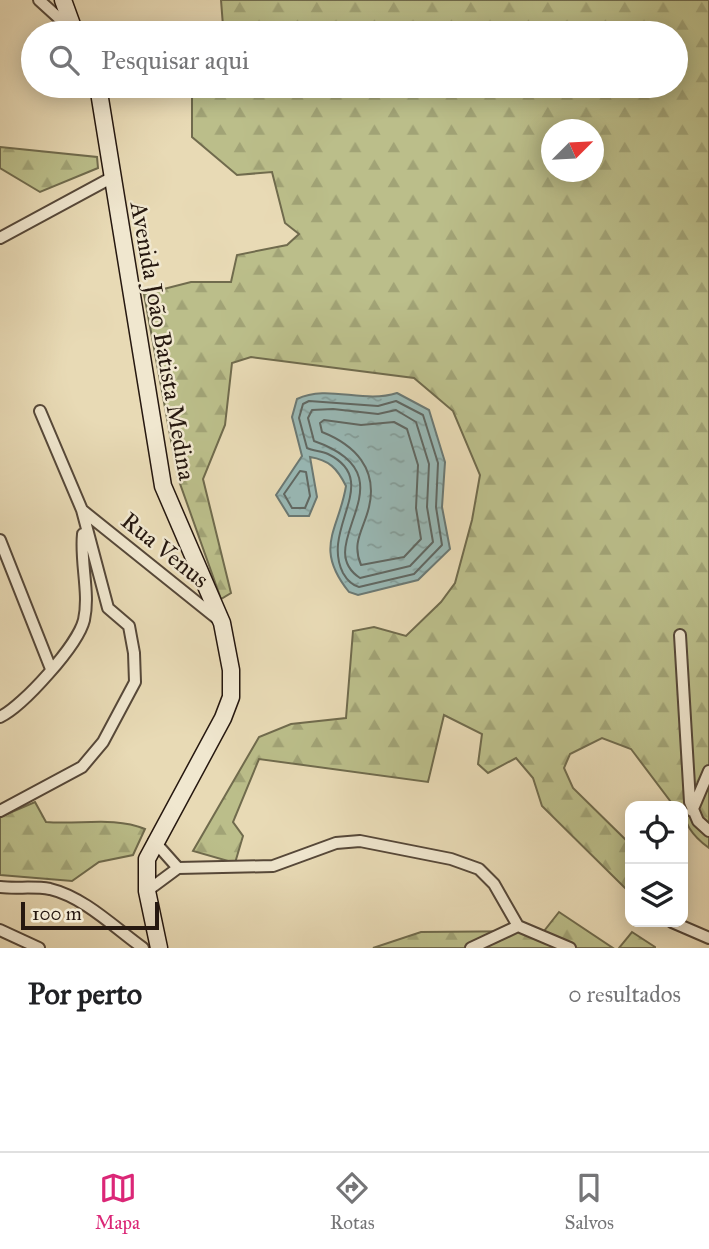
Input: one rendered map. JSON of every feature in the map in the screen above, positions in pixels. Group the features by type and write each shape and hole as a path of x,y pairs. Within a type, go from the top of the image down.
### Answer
{"main road":[{"path":"63,0 71,21"},
{"name":"Avenida João Batista Medina","path":"100,98 163,486 222,623 231,670 231,697 223,719 147,859 147,891 159,948"}],"street":[{"path":"39,0 62,21"},
{"path":"0,238 111,178"},
{"path":"0,811 82,767 103,742 133,691 136,673 129,626 108,608 84,528 82,510 40,411"},
{"name":"Rua Venus","path":"82,510 222,623"},
{"path":"0,717 21,704 51,669 83,622 85,607 81,554 84,528"},
{"path":"0,540 51,669"},
{"path":"680,635 692,811 709,831"},
{"path":"692,811 709,771"},
{"path":"155,841 178,868"},
{"path":"147,891 178,868 257,869 273,866 336,843 377,844 452,859 479,869 494,884 518,926 570,948"},
{"path":"0,887 59,892 80,902 143,948"},
{"path":"471,948 518,926"},
{"path":"684,927 709,938"},
{"path":"0,930 39,948"}],"green space":[{"path":"221,0 709,0 709,848 699,840 688,824 688,801 670,801 631,749 602,738 570,754 564,768 573,788 625,839 625,888 542,806 533,778 516,758 488,773 478,764 482,734 444,715 428,782 259,759 233,822 243,836 235,863 193,851 259,737 291,724 346,718 353,631 374,627 406,636 441,602 455,583 472,520 480,475 453,411 414,378 251,357 232,363 225,425 203,479 231,593 221,599 178,478 144,294 191,282 231,282 237,255 287,245 299,234 285,223 272,172 237,175 192,137 192,98 688,98 688,21 223,21"},
{"path":"0,147 97,157 98,168 40,192 0,168"},
{"path":"35,802 46,822 109,822 145,829 133,855 99,862 72,881 0,875 0,817"},
{"path":"559,912 613,948 373,948 421,932 544,931"},
{"path":"632,932 655,947 655,948 619,948"}],"water":[{"path":"321,393 384,396 397,393 429,410 445,462 442,507 450,549 418,580 358,595 349,592 332,563 331,539 346,486 336,470 322,460 310,457 317,497 309,516 289,516 276,495 302,456 292,417 297,399"}]}
